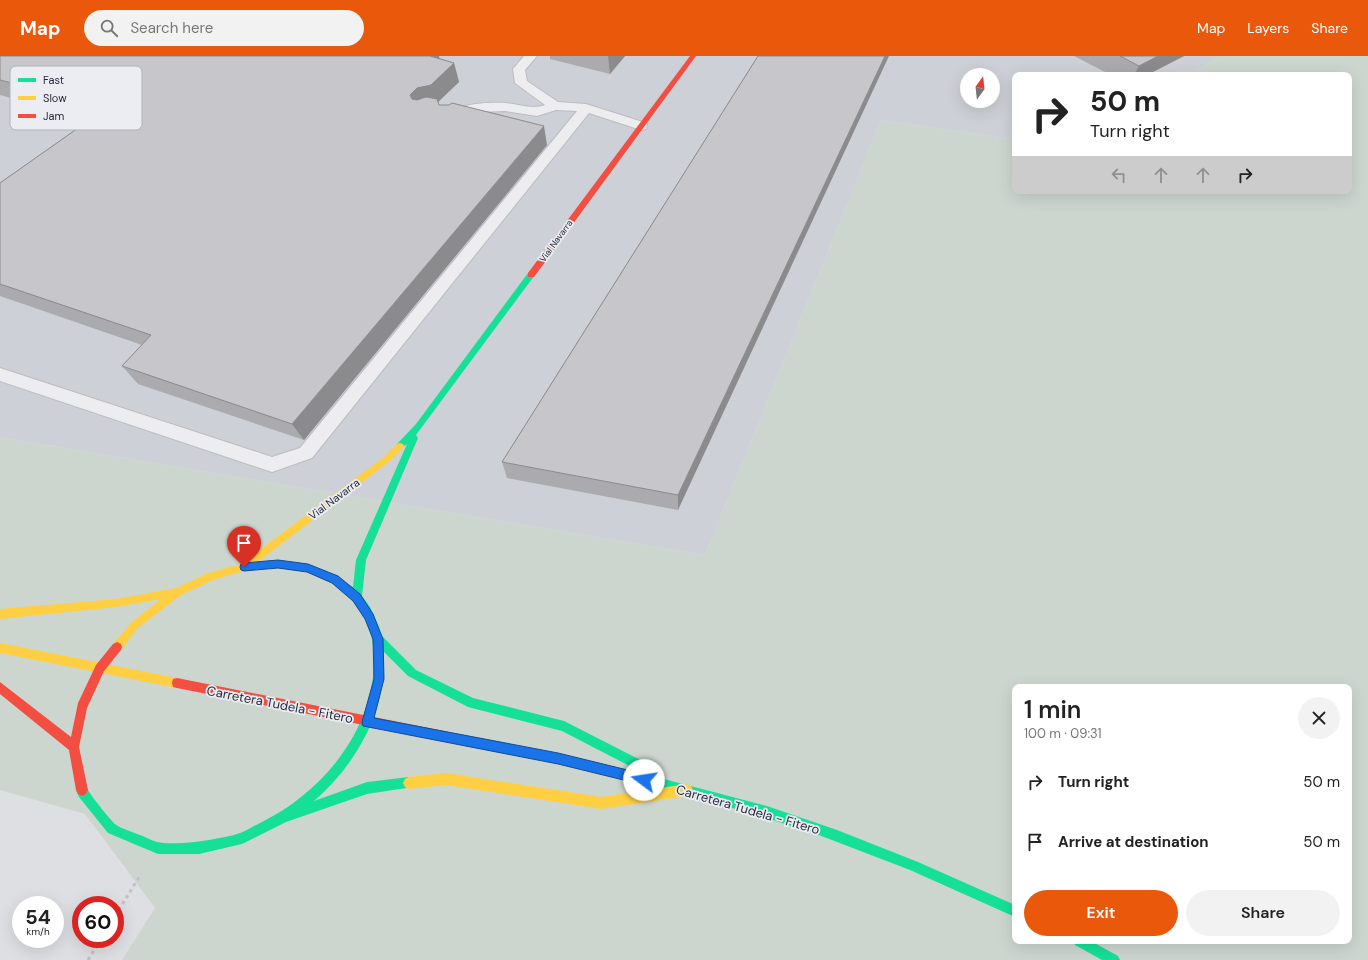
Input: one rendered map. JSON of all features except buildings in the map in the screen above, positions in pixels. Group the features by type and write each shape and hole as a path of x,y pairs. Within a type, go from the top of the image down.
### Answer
{"main road":[{"name":"Vial Navarra","path":"244,567 387,459 419,426 693,56"},
{"name":"Vial Navarra","path":"357,597 361,560 419,426"},
{"path":"284,817 319,789 349,753 367,722 379,679 378,639 370,617 357,597 335,580 308,568 278,564 244,567 211,576 178,592 134,625 100,668 82,707 74,747 83,793 112,829 158,848 199,848 242,838 284,817 367,788 446,779 601,804 687,790"},
{"path":"0,614 116,603 178,592"},
{"path":"378,639 412,673 472,703 564,726 687,790"},
{"name":"Carretera Tudela - Fitero","path":"0,648 558,759 687,790 811,826 928,871 1012,910"},
{"path":"0,687 74,747"},
{"path":"1085,944 1114,960"}],"lane":[{"path":"530,56 519,69 521,83 555,106"},
{"path":"449,120 457,113 489,107 537,112 555,106 586,108 641,126"},
{"path":"0,374 272,465 306,453 586,108"},
{"path":"441,109 469,110"}],"path":[{"path":"124,902 158,848"},
{"path":"88,960 95,948"}],"shaded area":[{"path":"0,56 1221,56 1193,72 1012,72 1012,139 881,120 705,555 0,437"},
{"path":"1221,56 1368,56 1368,960 122,960 155,908 85,814 0,790 0,437 705,555 881,120 1012,139 1012,194 1352,194 1352,72 1193,72"}],"traffic: fast":[{"path":"400,446 419,426 531,275"},
{"path":"357,597 361,560 414,438"},
{"path":"284,817 320,788 346,756 363,730 376,690 379,657 373,625 367,610 357,597 338,582"},
{"path":"378,639 412,673 472,703 564,726 656,774"},
{"path":"630,776 744,805 811,826 914,866 1012,910"},
{"path":"82,790 112,829 158,848 199,848 242,838 284,817 367,788 409,783"},
{"path":"1085,944 1114,960"}],"traffic: slow":[{"path":"244,567 387,459 400,446"},
{"path":"117,647 135,625 178,592 211,576 244,567 278,564 308,568 338,582"},
{"path":"0,614 116,603 175,592"},
{"path":"0,648 177,683"},
{"path":"444,736 558,759 630,776"},
{"path":"409,783 446,779 601,803 687,790"}],"traffic: jam":[{"path":"531,275 693,56"},
{"path":"82,790 74,747 82,707 100,668 117,647"},
{"path":"177,683 444,736"},
{"path":"0,687 74,747"}],"route":[{"path":"244,567 278,564 308,568 335,580 357,597 370,617 378,639 379,679 367,722 558,759 644,780"}]}
